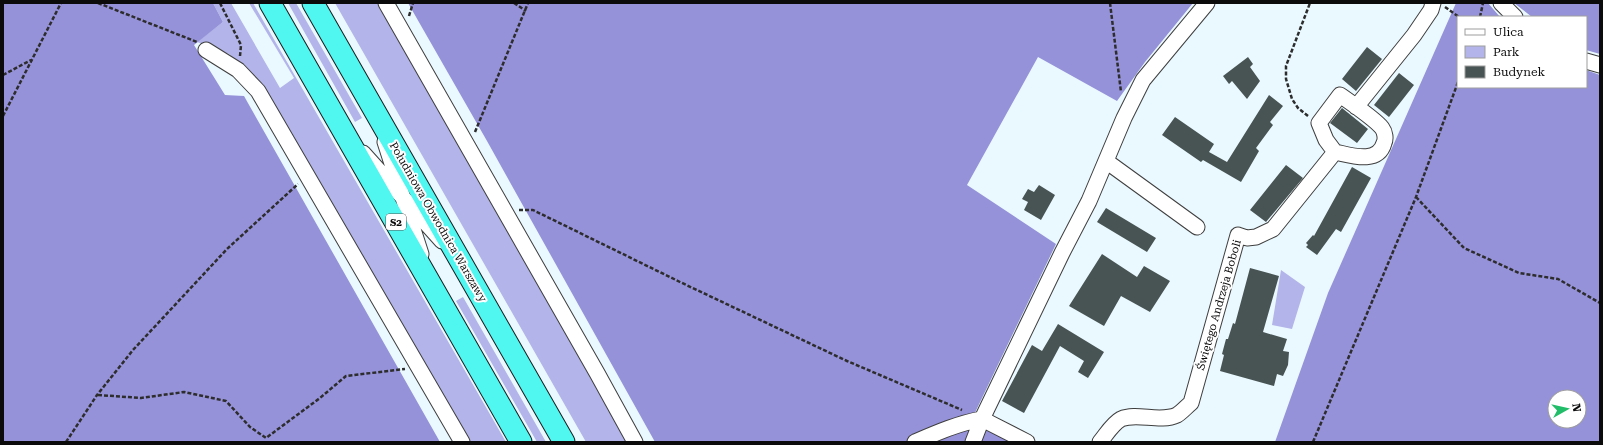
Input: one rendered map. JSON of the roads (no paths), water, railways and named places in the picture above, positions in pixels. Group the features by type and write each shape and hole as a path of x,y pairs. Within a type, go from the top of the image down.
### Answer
{"highway":[{"name":"S2","path":"270,3 521,442"},
{"name":"Południowa Obwodnica Warszawy","path":"313,3 564,442"}],"street":[{"path":"386,3 505,210 635,442"},
{"path":"973,442 982,419 1062,253 1089,202 1124,118 1143,80 1207,3"},
{"path":"1501,3 1514,16"},
{"path":"1356,107 1414,35 1431,10 1438,5"},
{"path":"206,50 238,70 258,91 462,442"},
{"path":"1587,61 1600,65"},
{"path":"1340,95 1356,107 1382,127 1385,138 1382,149 1370,157 1335,152 1326,140 1319,123 1340,95"},
{"path":"375,112 431,284"},
{"path":"343,130 462,264"},
{"name":"Świętego Andrzeja Boboli","path":"1100,442 1115,424 1128,417 1160,418 1176,415 1191,403 1238,235 1248,238 1256,238 1273,230 1335,152"},
{"path":"1106,161 1197,227"},
{"path":"915,442 972,421 982,419 1027,442"}]}
